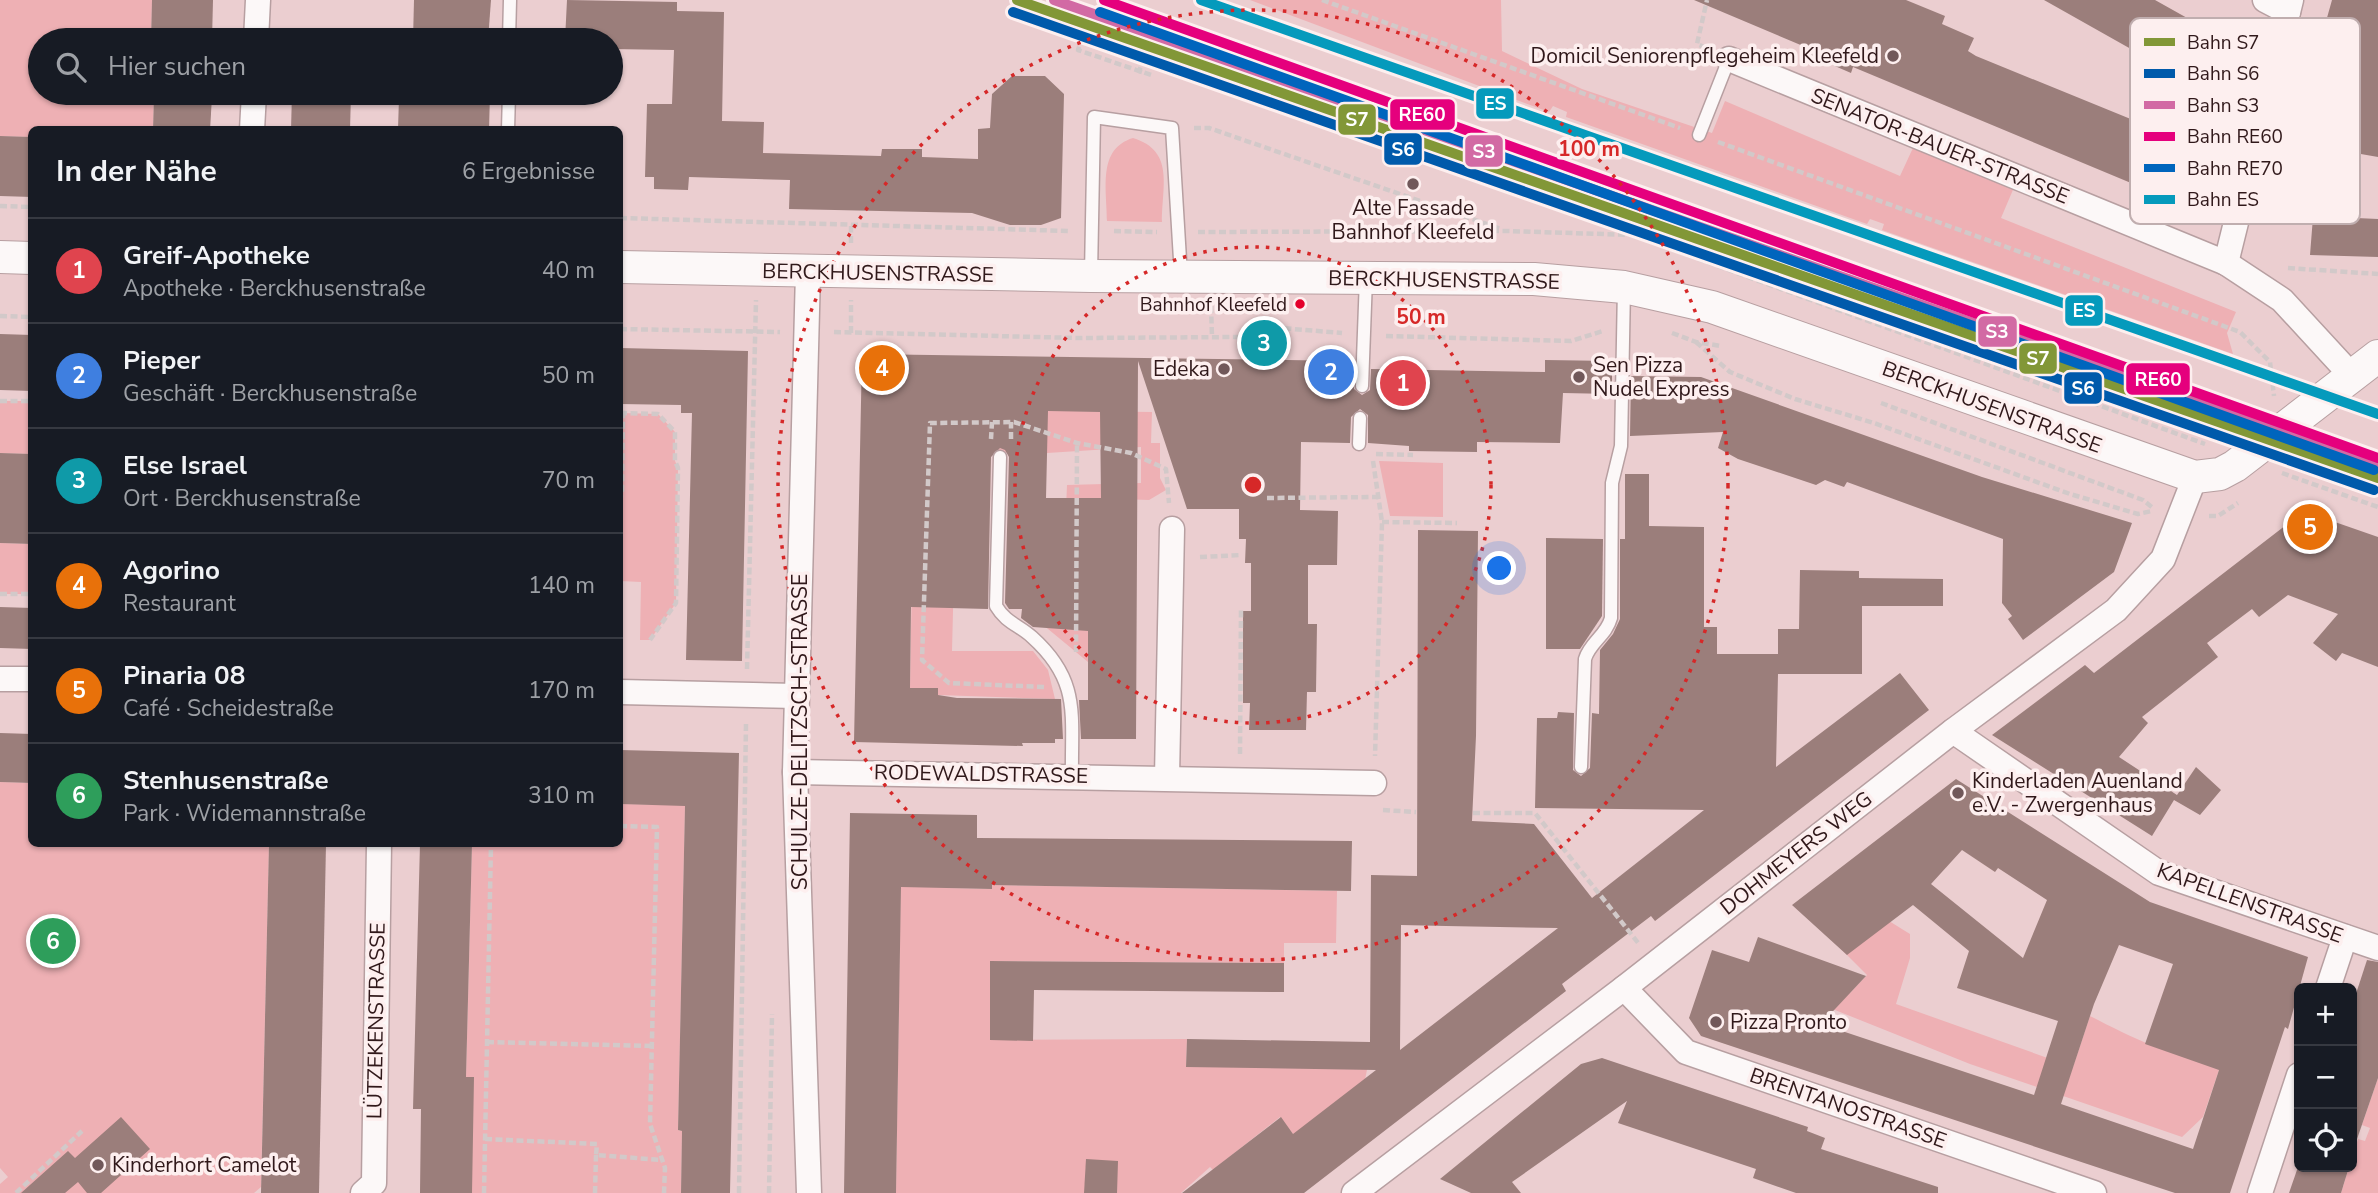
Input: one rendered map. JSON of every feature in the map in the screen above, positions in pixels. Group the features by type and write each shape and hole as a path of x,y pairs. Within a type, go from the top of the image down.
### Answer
{"street":[{"path":"257,28 258,0"},
{"path":"2265,0 2290,6"},
{"name":"SENATOR-BAUER-STRASSE","path":"1729,59 2130,224"},
{"path":"252,126 253,105"},
{"name":"SENATOR-BAUER-STRASSE","path":"2131,224 2226,263 2282,300 2352,376"},
{"path":"2226,263 2236,224"},
{"path":"0,257 28,258"},
{"name":"BERCKHUSENSTRASSE","path":"623,267 1091,276 1534,279 1624,287 1712,307 2195,477"},
{"name":"SCHULZE-DELITZSCH-STRASSE","path":"808,272 795,772 809,1193"},
{"path":"2195,477 2220,474 2235,466 2378,356"},
{"name":"DOHMEYERS WEG","path":"1354,1193 1624,988 1954,731 2116,610 2163,559 2195,477"},
{"path":"1167,777 1172,529"},
{"path":"0,679 28,680"},
{"path":"623,692 796,696"},
{"name":"KAPELLENSTRASSE","path":"1954,731 2159,873 2378,948"},
{"name":"RODEWALDSTRASSE","path":"795,772 1072,775 1374,783"},
{"name":"LÜTZEKENSTRASSE","path":"363,1193 374,1183 379,847"},
{"path":"2330,983 2344,937"},
{"name":"BRENTANOSTRASSE","path":"1624,988 1686,1052 2094,1193"},
{"path":"2260,1193 2294,1090"}],"lane":[{"path":"509,28 510,0"},
{"path":"1699,135 1729,59"},
{"path":"508,126 509,105"},
{"path":"1091,276 1094,117 1172,128 1181,276"},
{"path":"1362,386 1366,278"},
{"path":"1581,767 1585,659 1588,650 1603,637 1611,618 1612,483 1621,446 1624,287"},
{"path":"1359,444 1360,418"},
{"path":"1000,457 996,607 1002,618 1030,635 1051,657 1070,690 1072,775"}],"path":[{"path":"1322,0 2239,332 2270,362 2276,406"},
{"path":"1707,0 1697,44 1729,59"},
{"path":"1086,27 1078,50 1150,75 1139,71 1144,59"},
{"path":"1172,128 1209,128 1507,231"},
{"path":"0,206 28,207"},
{"path":"2280,268 2378,274"},
{"path":"739,1193 757,271"},
{"path":"0,316 28,317"},
{"path":"623,329 1078,338 1242,337 1282,328 1363,334 1571,341 1622,325 1663,329 1696,342 1722,346"},
{"path":"1696,342 1730,372 1795,399 1874,424 2070,494 2138,514 2156,510 2143,499 1869,399"},
{"path":"0,401 28,401"},
{"path":"623,414 657,414 675,432 674,461 678,468 676,603 650,640"},
{"path":"991,445 992,422"},
{"path":"1010,447 1011,422"},
{"path":"1077,443 1076,651 1070,690 949,683 922,660 930,423 1011,422 1077,443 1131,453 1166,470 1172,529"},
{"path":"1374,783 1382,522 1371,453 1413,455"},
{"path":"2282,473 2378,507"},
{"path":"1266,498 1378,497"},
{"path":"1382,522 1457,523"},
{"path":"1171,559 1241,555"},
{"path":"0,594 28,594"},
{"path":"1240,779 1241,608"},
{"path":"1473,813 1535,813 1654,963"},
{"path":"623,826 657,827 650,1124 662,1160 664,1193"},
{"path":"484,1193 491,847"},
{"path":"487,1042 652,1046"},
{"path":"16,1193 82,1131"},
{"path":"485,1139 597,1144 595,1193"},
{"path":"596,1155 662,1160"}],"shaded area":[{"path":"0,0 152,0 151,28 28,28 28,105 154,105 153,126 28,126 28,137 0,136"},
{"path":"1250,0 1501,0 1502,51 1582,89 1712,133 1725,101 1900,176 1918,137 2018,178 2001,218 2236,312 2227,333 2233,354 1882,230 1884,224 1870,219 1867,224 1566,117 1567,112 1553,106 1549,112"},
{"path":"1133,138 1146,144 1161,161 1164,183 1162,222 1107,221 1106,172 1109,161 1122,143"},
{"path":"0,401 28,401 28,454 0,453"},
{"path":"915,409 1152,412 1151,443 1160,443 1160,478 1166,490 1149,500 1090,498 1088,662 1042,624 1062,608 1067,485 1141,483 1141,447 1047,453 957,452 952,651 1033,651 1048,670 1055,699 938,695 938,688 910,688"},
{"path":"623,413 658,414 675,432 675,461 678,468 676,603 650,640 640,640 641,582 623,581"},
{"path":"1379,461 1443,463 1443,517 1390,516"},
{"path":"0,543 28,544 28,594 0,594"},
{"path":"0,782 28,783 28,847 269,847 261,1187 254,1193 0,1193 0,1184 8,1177 0,1168"},
{"path":"623,804 685,805 678,1130 682,1131 681,1193 472,1193 466,1077 472,847 623,847"},
{"path":"901,864 946,888 992,889 992,885 1337,891 1336,943 1284,943 1284,963 990,961 990,1040 1187,1039 1186,1066 1369,1059 1365,1080 1294,1136 1280,1117 1213,1170 1210,1167 1181,1193 896,1193"},
{"path":"1889,921 1910,934 1910,958 1896,1004 2073,1067 2090,1016 2170,1052 2221,1064 2203,1117 2182,1137 1970,1064 1835,1010 1751,1000 1850,993 1867,975 1839,947"},
{"path":"2378,1078 2378,1193 2341,1193 2348,1172 2357,1172 2357,1142 2358,1139 2365,1141 2370,1128 2362,1125"}],"building":[{"path":"152,0 213,0 212,28 151,28"},
{"path":"414,0 491,0 489,28 413,28"},
{"path":"567,0 677,2 677,11 724,12 722,121 764,122 763,153 881,156 882,149 922,149 922,157 978,159 978,129 990,128 992,94 1012,76 1045,76 1064,94 1061,218 1041,225 1010,225 972,213 789,209 790,180 689,177 688,190 654,189 654,177 645,177 647,104 672,104 674,50 623,49 623,28 566,28"},
{"path":"1694,0 1906,0 1945,16 1942,24 1974,38 1968,51 1976,56 2130,119 2130,183 1853,67 1851,73 1800,51 1803,46"},
{"path":"2044,0 2155,0 2187,18 2130,18 2130,48"},
{"path":"2332,0 2378,0 2378,157 2360,154 2360,18 2327,18"},
{"path":"154,105 212,105 210,126 153,126"},
{"path":"292,105 351,105 350,126 291,126"},
{"path":"399,105 490,105 489,126 398,126"},
{"path":"0,136 28,137 28,197 0,196"},
{"path":"2360,218 2378,219 2378,257 2310,255 2312,224 2360,224"},
{"path":"0,334 28,335 28,391 0,390"},
{"path":"623,348 748,351 742,661 686,660 692,413 681,413 681,405 623,404"},
{"path":"862,354 1352,361 1354,389 1362,395 1370,390 1371,369 1545,372 1545,360 1612,361 1612,394 1563,393 1560,443 1477,442 1477,452 1409,451 1409,446 1368,443 1368,415 1360,409 1351,417 1350,443 1301,442 1300,510 1338,511 1337,565 1308,565 1308,624 1317,624 1316,692 1307,692 1306,730 1249,730 1250,703 1243,703 1243,611 1251,611 1251,563 1245,563 1246,539 1239,539 1239,509 1187,509 1138,361 1136,739 1081,739 1079,700 1088,700 1088,631 1033,627 1021,618 1022,609 1009,609 1005,603 1009,457 1005,450 1000,448 991,457 988,609 911,607 910,688 938,688 938,695 957,698 1061,699 1063,739 1055,739 1055,743 1022,743 1023,746 854,742","holes":["1048,411 1100,412 1101,498 1046,498"]},
{"path":"1631,376 1701,377 1982,477 2132,523 2114,572 2023,640 2008,619 2012,616 2002,603 2003,539 1847,482 1844,487 1825,480 1816,485 1738,459 1718,448 1723,432 1630,436"},
{"path":"0,453 28,454 28,544 0,543"},
{"path":"1625,474 1649,474 1649,526 1704,527 1704,627 1717,627 1717,654 1778,654 1778,629 1799,629 1800,570 1859,571 1859,578 1943,579 1943,606 1862,606 1862,674 1778,674 1776,767 1900,673 1929,710 1655,921 1651,916 1562,984 1566,991 1304,1193 1182,1193 1281,1117 1293,1134 1376,1070 1186,1067 1187,1039 1370,1042 1371,875 1417,876 1418,530 1478,531 1476,736 1472,821 1534,824 1592,898 1704,810 1535,808 1537,718 1557,718 1558,712 1574,713 1573,770 1581,776 1590,768 1592,713 1599,714 1600,650 1613,634 1620,619 1620,539 1625,539","holes":["1401,925 1558,928 1400,1050"]},
{"path":"2309,513 2378,537 2378,667 2342,653 2336,661 2313,643 2338,614 2288,595 2259,617 2252,609 2207,643 2218,657 2142,717 2148,723 2119,757 2177,795 2196,767 2221,790 2200,815 2174,800 2152,836 1992,735 2085,665 2094,673 2299,515"},
{"path":"1546,538 1603,539 1602,616 1580,649 1546,649"},
{"path":"0,607 28,608 28,649 0,648"},
{"path":"0,733 28,734 28,783 0,782"},
{"path":"623,750 739,753 730,1193 681,1193 682,1131 678,1130 685,806 623,804"},
{"path":"1956,779 2150,902 2308,957 2301,983 2294,983 2294,1007 2288,1029 2285,1027 2230,1193 2175,1193 1701,1036 1689,1018 1712,950 1749,962 1758,937 1866,976 1821,1024 2034,1095 2058,1021 1957,988 1969,951 1913,905 1847,955 1792,905","holes":["1962,850 1995,872 1998,868 2047,900 2023,958 1931,884","2119,945 2173,964 2145,1044 2219,1070 2193,1149 2061,1104 2094,1004"]},
{"path":"850,813 977,815 977,838 1352,841 1351,891 992,885 992,889 901,887 896,1193 844,1193"},
{"path":"269,847 326,847 319,1193 261,1193"},
{"path":"420,847 472,847 466,1077 474,1077 472,1193 420,1193 421,1109 413,1109"},
{"path":"2367,960 2378,962 2378,1078 2357,1139 2357,1046 2357,991"},
{"path":"990,961 1284,963 1284,992 1034,990 1033,1041 990,1040"},
{"path":"1602,1058 1808,1127 1807,1131 1825,1138 1821,1149 1938,1187 1938,1193 1796,1193 1753,1178 1756,1169 1618,1123 1627,1101 1512,1182 1521,1193 1471,1193 1440,1179 1581,1064"},
{"path":"121,1117 150,1149 101,1193 87,1193 78,1182 65,1193 21,1193 68,1151 75,1158"},
{"path":"1086,1159 1118,1161 1117,1193 1084,1193"},
{"path":"2296,1172 2347,1172 2341,1193 2289,1193"}],"rail line":[{"name":"S7","path":"1017,0 2378,478"},
{"name":"S3","path":"1054,0 2378,465"},
{"name":"RE60","path":"1104,0 2378,458"},
{"name":"ES","path":"1201,0 2378,414"},
{"name":"S6","path":"1013,12 2374,490"},
{"name":"RE70","path":"1100,12 2374,470"}],"place":[{"name":"Domicil Seniorenpflegeheim Kleefeld","path":"1893,56"},
{"name":"Alte Fassade Bahnhof Kleefeld","path":"1413,184"},
{"name":"Bahnhof Kleefeld","path":"1300,304"},
{"name":"Else Israel","path":"1264,343"},
{"name":"Agorino","path":"882,368"},
{"name":"Edeka","path":"1224,369"},
{"name":"Pieper","path":"1331,372"},
{"name":"Sen Pizza Nudel Express","path":"1579,377"},
{"name":"Greif-Apotheke","path":"1403,383"},
{"name":"Pinaria 08","path":"2310,527"},
{"name":"Kinderladen Auenland e.V. - Zwergenhaus","path":"1958,793"},
{"name":"Stenhusenstraße","path":"53,941"},
{"name":"Pizza Pronto","path":"1716,1022"},
{"name":"Kinderhort Camelot","path":"98,1165"}]}
